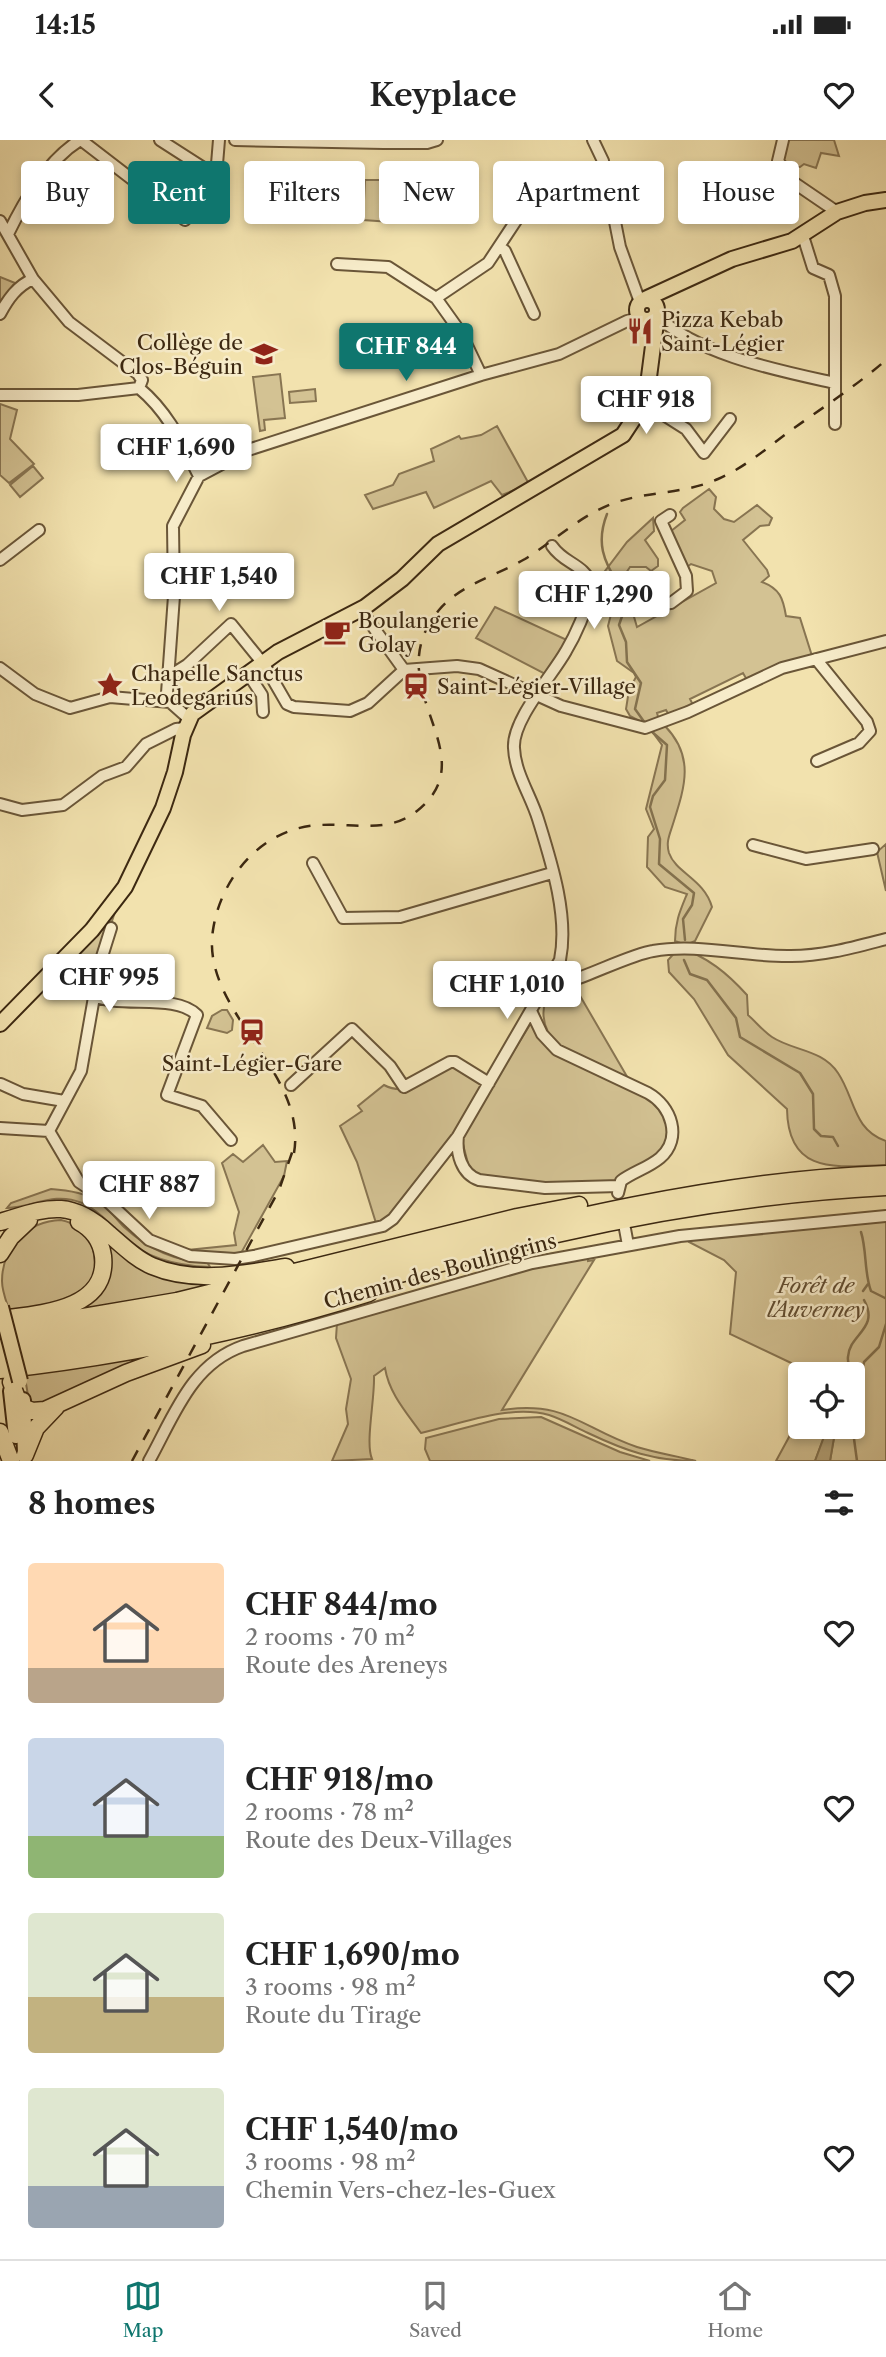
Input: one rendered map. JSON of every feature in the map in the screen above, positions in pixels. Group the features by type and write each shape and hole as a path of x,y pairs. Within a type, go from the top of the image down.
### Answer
{"highway":[{"path":"0,1331 167,1304 550,1210 698,1186 750,1185 886,1174"},
{"path":"0,1341 176,1315 545,1223 661,1199 750,1185"},
{"path":"0,1357 95,1344 204,1323 524,1242 702,1205 801,1193 886,1187"},
{"path":"0,1222 54,1208 73,1210 93,1220 139,1259 164,1270 191,1275 247,1273 385,1250"},
{"path":"0,1214 60,1216 84,1225 100,1244 103,1259 101,1275 91,1292 75,1304 55,1311 0,1310"},
{"path":"0,1234 30,1216"},
{"path":"0,1254 30,1216"},
{"path":"314,1310 10,1378 17,1403 24,1409 40,1411 58,1406 158,1360 314,1310 524,1242"},
{"path":"0,1432 19,1459 39,1424 58,1406"}],"main road":[{"path":"1,1022 101,920 131,876 172,784 187,723 205,704 278,652 361,610 402,579 433,547 619,438 631,426 645,403 652,341 648,314 671,287 732,259 803,236 837,212 886,200"},
{"path":"0,1310 19,1459"},
{"path":"0,1341 10,1378"},
{"path":"19,1459 24,1409"}],"street":[{"path":"8,234 34,188 66,149 80,140 128,177"},
{"path":"160,140 216,176 219,140"},
{"path":"234,140 427,143 437,140"},
{"path":"593,140 603,161 616,234 648,314 725,353 835,383"},
{"path":"783,140 778,162 786,175 837,212"},
{"path":"0,221 33,279 69,322 135,370 142,380 139,388"},
{"path":"436,298 488,263 514,224"},
{"path":"803,236 813,268 829,275 835,296 835,424"},
{"path":"500,247 505,251 534,314"},
{"path":"337,264 388,267 436,298 461,333 481,375"},
{"path":"0,314 10,296 23,283 33,279"},
{"path":"0,804 22,810 63,805 102,776 126,766 146,744 187,723 170,702 167,693 174,596 173,526 199,475 248,450 481,375 559,354 648,314"},
{"path":"0,396 83,394 139,388 153,399 174,427 199,475"},
{"path":"645,403 686,429 704,453 730,419"},
{"path":"593,587 638,590 662,604 671,603 687,591 686,576 661,521 670,515"},
{"path":"0,560 39,530"},
{"path":"49,1131 79,1182 106,1200 142,1236 183,1254 235,1259 284,1251 383,1226 393,1219 458,1136 560,960 563,942 552,873 538,819 513,748 516,729 573,639 593,587 587,573 557,553 552,545"},
{"path":"361,610 404,670"},
{"path":"168,677 187,666 231,624 263,664 287,704 349,710 368,703 404,670 421,667 479,669 508,680 537,697 641,728 656,726 770,673 886,641"},
{"path":"816,659 867,722 870,732 859,743 817,761"},
{"path":"0,668 35,694 70,708 110,697 142,702 151,699 170,702"},
{"path":"249,675 262,695 263,712"},
{"path":"753,845 806,859 873,849"},
{"path":"313,863 343,918 400,917 552,873"},
{"path":"49,1131 81,1070 94,996 111,928"},
{"path":"547,985 564,984 624,957 652,951 679,948 791,956 848,949 886,939"},
{"path":"63,960 83,988 94,996 167,1004 187,1008 197,1015 167,1095 202,1106 231,1140"},
{"path":"458,1136 462,1164 473,1178 545,1188 618,1189 666,1152 672,1133 669,1114 661,1102 648,1093 557,1050 542,1034 531,1011"},
{"path":"291,1085 352,1029 390,1066 404,1087 450,1062 455,1062 489,1083"},
{"path":"1,1084 23,1094 64,1101"},
{"path":"0,1128 49,1131"},
{"name":"Chemin des Boulingrins","path":"149,1461 194,1379 212,1361 230,1351 477,1277 628,1245 680,1236 886,1216"},
{"path":"625,1229 628,1245"}],"green space":[{"path":"786,140 834,140 839,156 821,153 816,168 804,164 800,167 799,161 783,161 782,152"},
{"path":"365,180 379,180 379,221 365,220"},
{"path":"0,277 15,283 0,304"},
{"path":"280,374 285,418 264,420 265,430 260,431 253,377"},
{"path":"315,389 316,401 290,403 289,392"},
{"path":"0,404 17,410 10,439 34,464 9,483 0,475"},
{"path":"497,426 529,484 502,495 491,481 434,508 426,492 373,509 365,495 393,485 399,474 434,461 431,449 459,436 461,439 481,435"},
{"path":"33,466 43,478 20,497 10,485"},
{"path":"709,489 716,497 714,509 724,519 734,522 757,505 772,518 769,525 760,526 743,540 767,570 769,576 762,582 780,595 786,616 800,618 812,656 747,680 743,673 690,699 694,707 670,717 666,710 657,713 659,720 643,723 630,716 626,709 629,690 636,677 617,661 608,626 615,599 593,587 627,542 653,518 654,531 645,540 658,559 658,566 651,571 646,567 630,567 624,576 623,589 640,601 632,610 637,627 716,583 712,571 691,564 683,570 666,535 685,520 680,512 683,508"},
{"path":"495,607 569,641 549,676 476,638"},
{"path":"665,726 681,750 685,774 668,840 669,853 678,866 703,890 712,907 695,941 686,945 675,941 677,922 687,894 665,887 647,867 648,837 654,829 646,809 662,745 651,730"},
{"path":"886,844 886,891 877,852"},
{"path":"115,912 88,987 75,968 74,956"},
{"path":"679,948 708,961 732,980 747,995 748,1015 769,1035 780,1042 816,1055 831,1065 844,1083 861,1121 875,1136 886,1141 886,1165 833,1166 806,1156 796,1146 789,1130 787,1109 728,1055 694,999 669,972 668,960"},
{"path":"572,982 629,1080 567,1052 555,1042 547,1030 543,1015 546,997"},
{"path":"227,1010 233,1020 232,1030 227,1033 207,1028 212,1016"},
{"path":"531,1023 542,1041 649,1097 667,1120 669,1146 621,1181 576,1187 475,1177 470,1171 461,1137"},
{"path":"451,1065 484,1085 451,1140 420,1184 389,1216 376,1223 357,1162 340,1126 362,1111 358,1106 384,1085 410,1088"},
{"path":"263,1145 275,1162 287,1161 284,1176 240,1255 187,1250 236,1245 234,1233 239,1212 222,1163 233,1154 243,1162"},
{"path":"51,1189 93,1198 105,1206 133,1235 152,1248 183,1260 207,1262 210,1267 176,1263 143,1251 82,1203 52,1199 7,1208 11,1203"},
{"name":"Forêt de l'Auverney","path":"886,1219 886,1461 830,1461 834,1439 865,1439 865,1362 789,1362 730,1334 736,1272 724,1260 689,1242 690,1239"},
{"path":"61,1220 86,1233 93,1248 95,1277 72,1301 10,1313 2,1281 6,1258 12,1247 19,1238 37,1225"},
{"path":"101,1239 143,1265 265,1273 207,1290 40,1317 92,1296"},
{"path":"588,1257 588,1261 594,1260 502,1410 524,1408 558,1412 637,1447 696,1461 640,1454 549,1415 534,1412 501,1413 421,1433 394,1394 385,1368 374,1376 370,1443 372,1459 332,1461 348,1424 346,1409 351,1379 336,1338 337,1323 501,1275"},
{"path":"190,1344 84,1389 30,1407 24,1372"},
{"path":"541,1417 620,1452 650,1461 430,1461 425,1449 426,1438 499,1419"},
{"path":"788,1439 823,1439 815,1461 776,1461"}],"shaded area":[{"path":"823,1439 834,1439 830,1461 815,1461"}],"waterway":[{"path":"607,514 602,534 603,551 619,585"},
{"path":"625,594 627,602 619,625 626,642 627,662 641,683 635,709 645,723"},
{"path":"651,731 667,745 665,780 653,796 650,807 660,839 659,864 694,893 692,905 683,919 685,940"},
{"path":"684,960 690,974 707,980 736,1018 740,1037 800,1073 813,1094 814,1129 821,1136 833,1137 838,1146"},
{"path":"861,1232 871,1291 885,1298"},
{"path":"863,1291 868,1284"},
{"path":"849,1362 853,1342 868,1318 864,1300"},
{"path":"857,1461 852,1424 864,1362 879,1347 886,1324"}],"railway":[{"path":"294,1153 294,1123 285,1095 222,987 213,959 213,930 218,910 225,891 236,874 248,858 281,835 320,825 370,826 394,823 417,811 436,789 442,766 439,743 423,692 419,666 423,638 439,610 458,593 525,559 602,508 627,499 705,484 728,474 851,388 886,360"},
{"path":"132,1461 279,1190 295,1144"}],"place":[{"name":"Pizza Kebab Saint-Légier","path":"640,331"},
{"name":"Collège de Clos-Béguin","path":"264,354"},
{"name":"Boulangerie Golay","path":"337,632"},
{"name":"Chapelle Sanctus Leodegarius","path":"110,685"},
{"name":"Saint-Légier-Village","path":"416,686"},
{"name":"Saint-Légier-Gare","path":"252,1032"}]}
